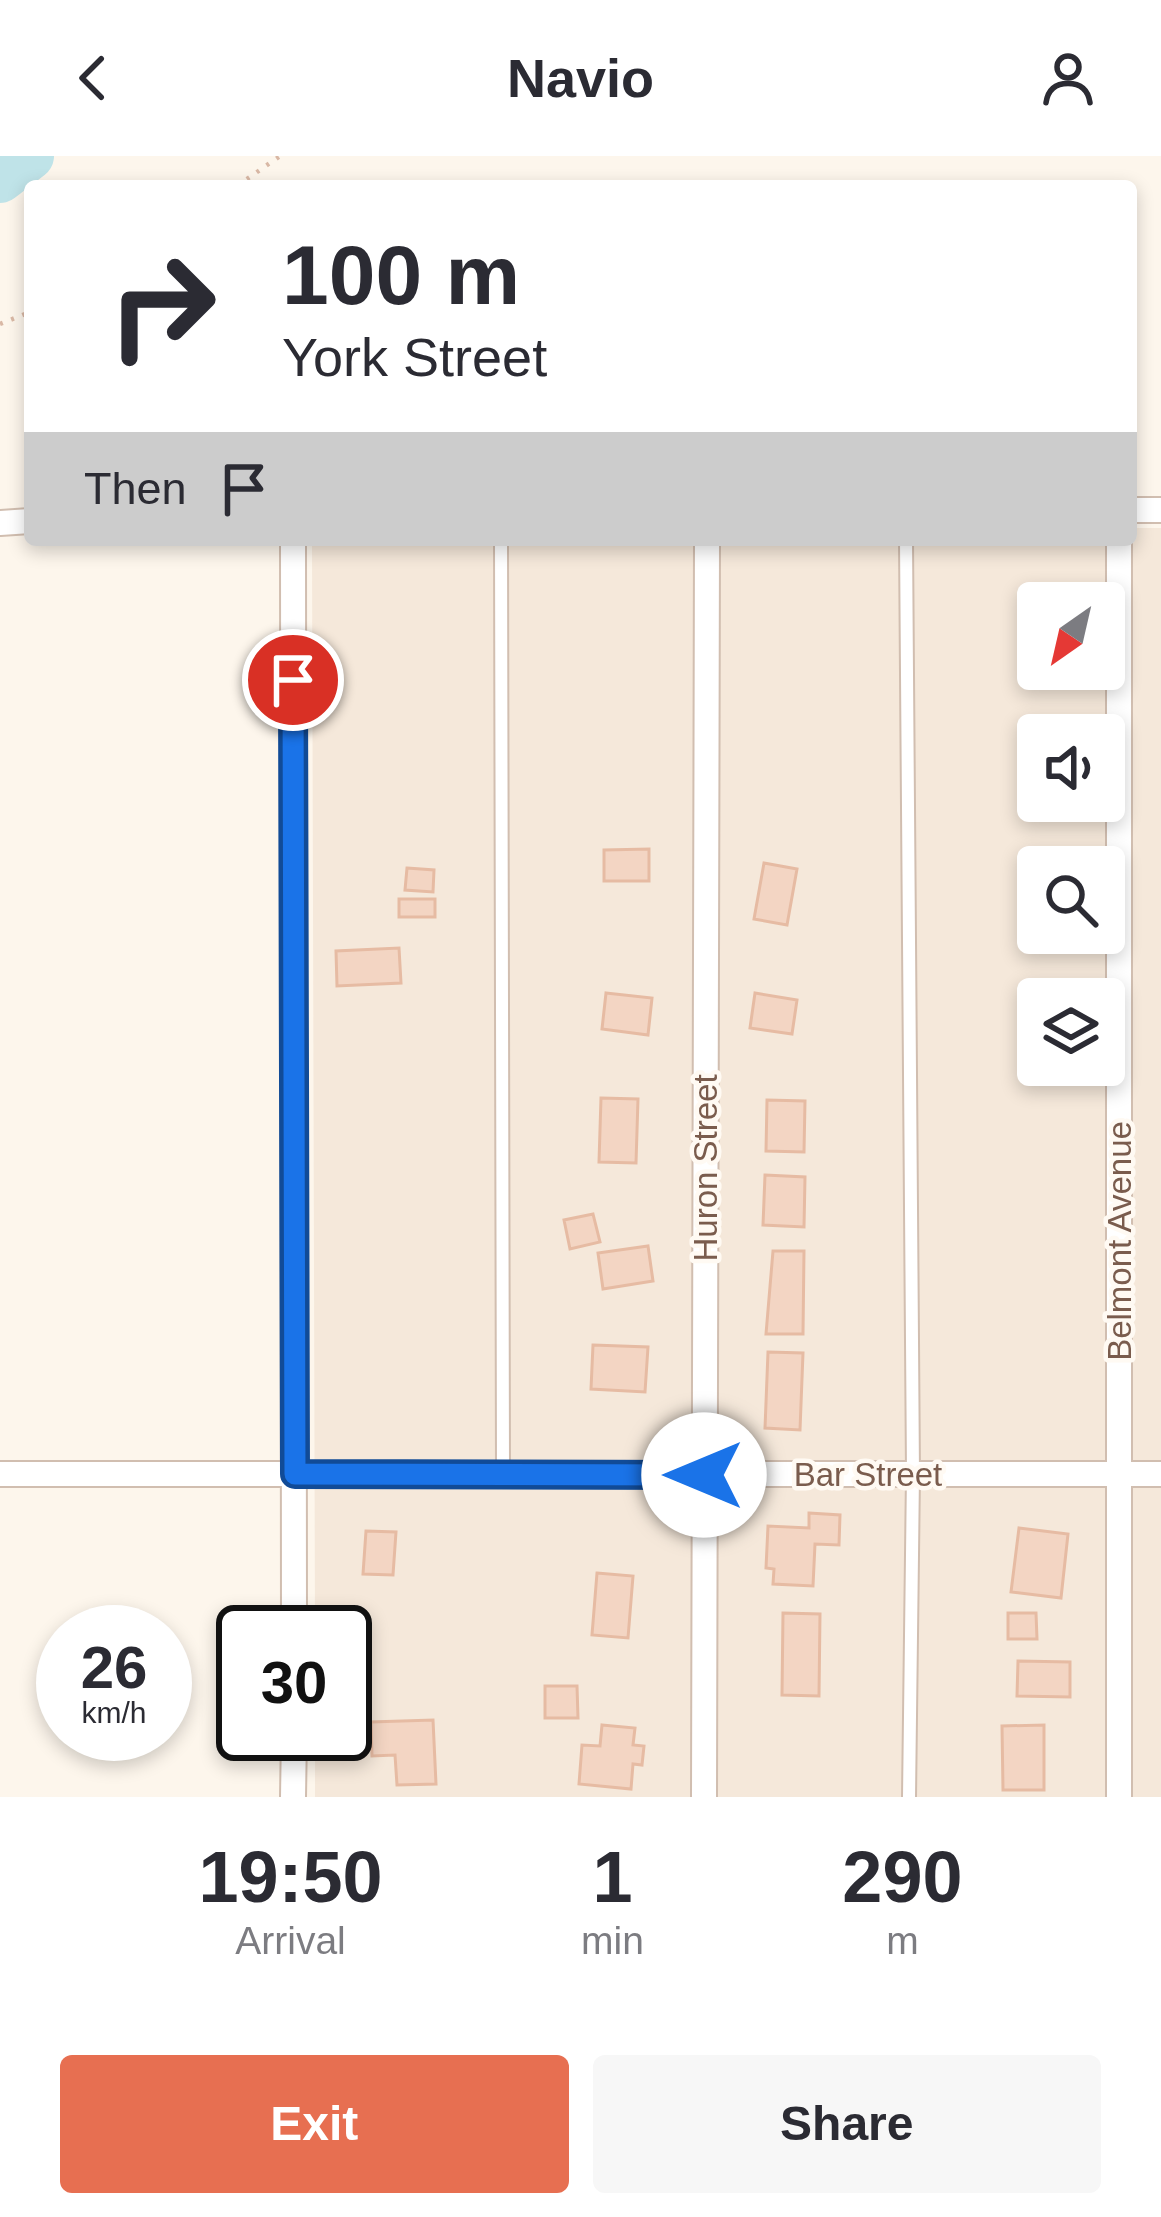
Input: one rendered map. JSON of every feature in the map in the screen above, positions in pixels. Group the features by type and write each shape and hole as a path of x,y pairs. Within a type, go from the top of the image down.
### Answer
{"street":[{"path":"293,546 294,1605"},
{"name":"Huron Street","path":"704,1797 707,546"},
{"name":"Belmont Avenue","path":"1119,546 1119,1797"},
{"name":"Bar Street","path":"0,1474 1161,1474"},
{"path":"293,1797 294,1761"}],"lane":[{"path":"501,546 503,1474"},
{"path":"906,546 913,1474 910,1797"}],"path":[{"path":"246,180 280,156"}],"shaded area":[{"path":"1137,528 1161,528 1161,1797 315,1797 315,1761 372,1761 372,1605 315,1605 312,546 1137,546"}],"building":[{"path":"649,849 649,881 604,881 604,850"},
{"path":"764,863 797,869 787,925 754,919"},
{"path":"407,868 434,870 433,892 405,890"},
{"path":"399,899 435,899 435,917 399,917"},
{"path":"399,948 401,983 337,986 336,951"},
{"path":"606,993 652,998 648,1035 602,1029"},
{"path":"755,993 797,1000 792,1034 750,1028"},
{"path":"601,1098 638,1099 636,1163 599,1162"},
{"path":"767,1100 805,1101 804,1152 766,1151"},
{"path":"765,1175 805,1177 804,1227 763,1225"},
{"path":"593,1214 600,1242 570,1249 564,1220"},
{"path":"648,1246 653,1281 603,1289 598,1253"},
{"path":"773,1251 804,1251 803,1334 766,1334"},
{"path":"593,1345 648,1347 645,1392 591,1389"},
{"path":"768,1352 803,1353 800,1430 765,1428"},
{"path":"809,1513 840,1515 839,1545 815,1544 813,1586 773,1584 774,1569 766,1568 768,1526 809,1528"},
{"path":"1019,1528 1068,1534 1061,1598 1011,1592"},
{"path":"366,1531 396,1532 393,1575 363,1574"},
{"path":"597,1573 633,1576 628,1638 592,1635"},
{"path":"783,1613 820,1614 819,1696 782,1695"},
{"path":"1008,1613 1036,1613 1037,1639 1008,1639"},
{"path":"1018,1661 1070,1662 1070,1697 1017,1696"},
{"path":"545,1686 577,1686 578,1718 545,1718"},
{"path":"433,1720 436,1784 397,1785 395,1755 372,1756 372,1722"},
{"path":"602,1725 635,1728 633,1745 644,1746 642,1765 633,1764 631,1789 579,1784 582,1745 600,1746"},
{"path":"1044,1725 1044,1790 1003,1790 1002,1726"}],"waterway":[{"path":"0,179 30,156"}],"route":[{"path":"293,680 295,1474 704,1475"}]}
